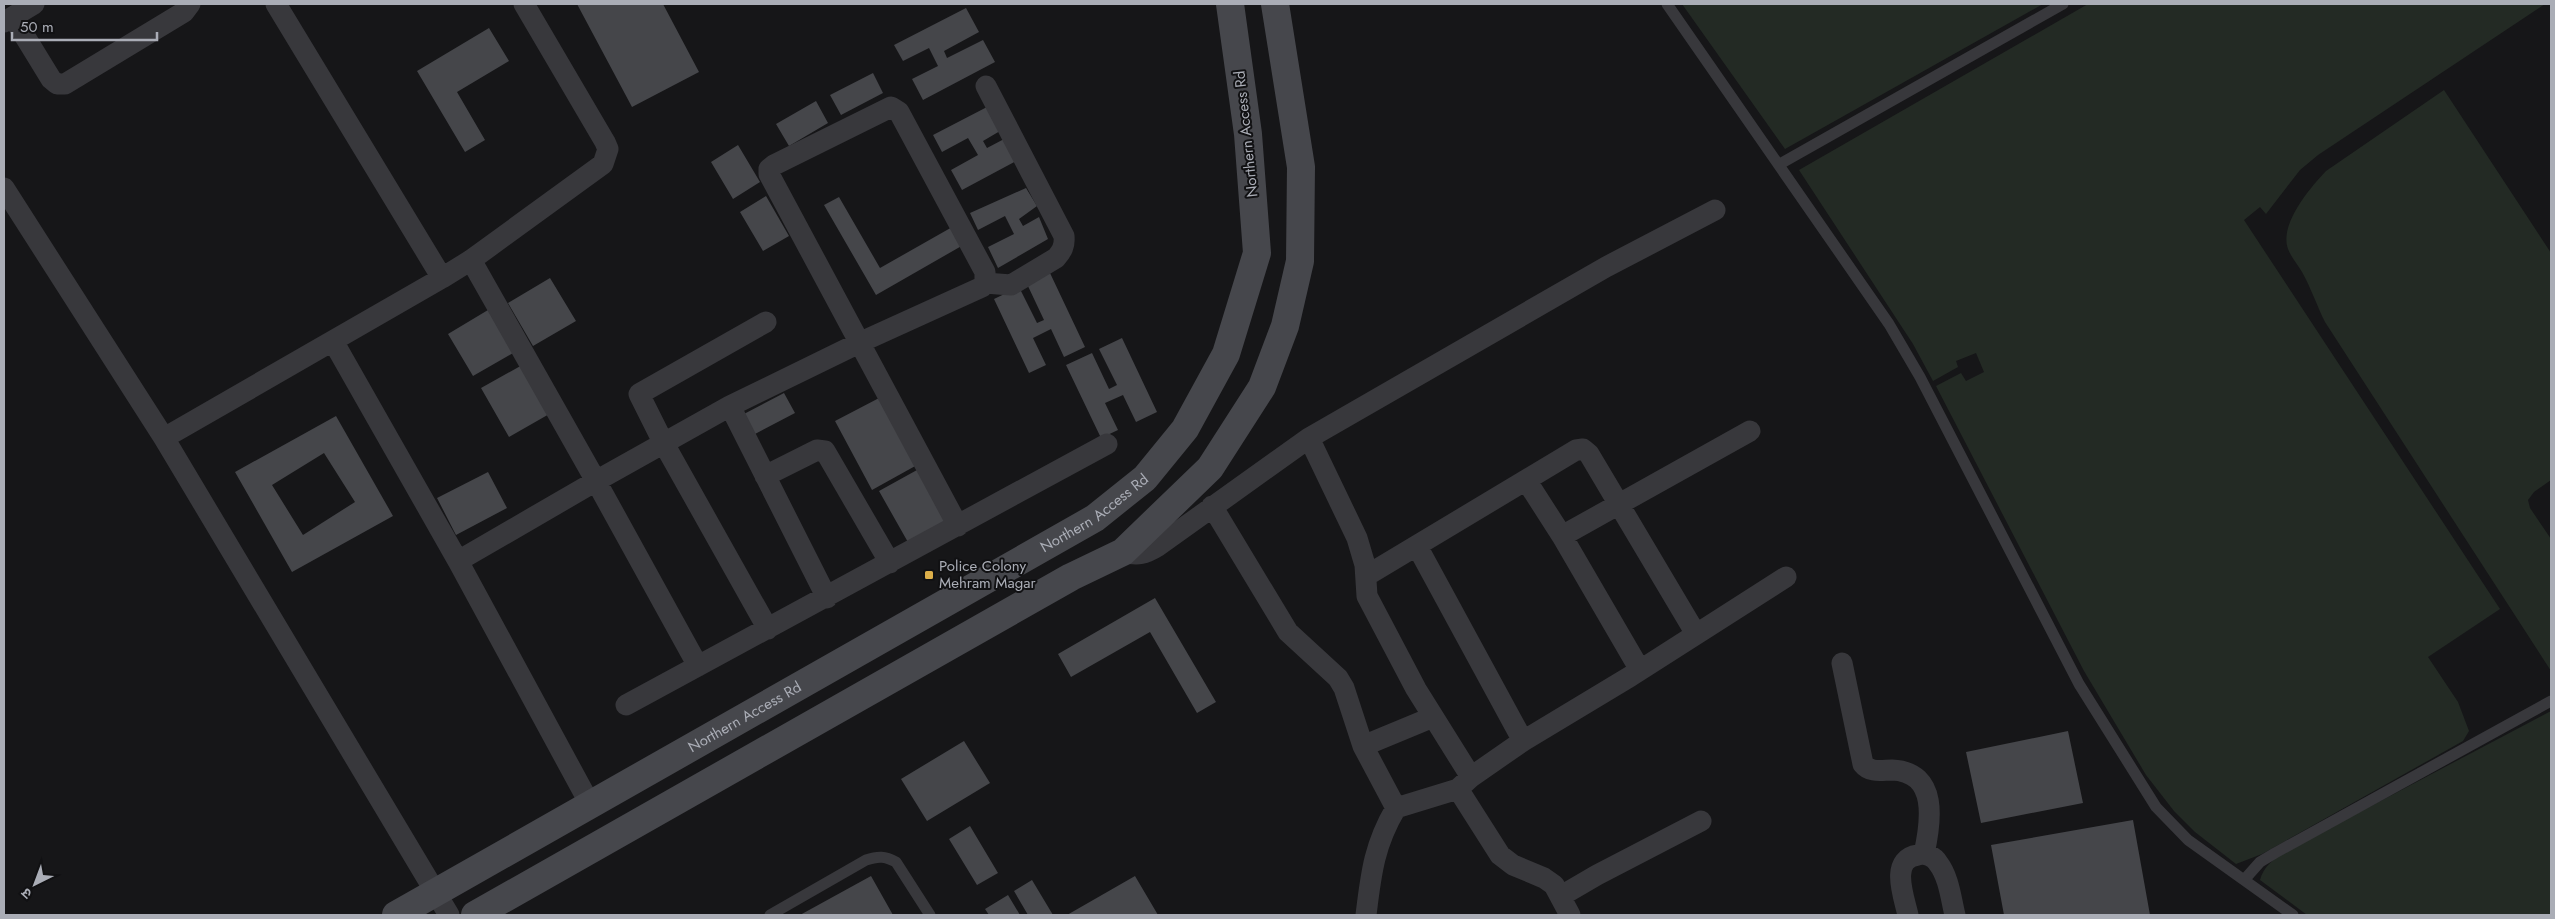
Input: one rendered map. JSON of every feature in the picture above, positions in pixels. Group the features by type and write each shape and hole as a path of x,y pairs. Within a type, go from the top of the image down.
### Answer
{"main road":[{"name":"Northern Access Rd","path":"396,915 442,904 591,806 1095,518 1145,478 1185,429 1226,354 1257,253 1248,134 1230,4"},
{"path":"475,915 1071,577 1123,552 1210,468 1262,387 1285,326 1300,261 1301,167 1275,4"},
{"path":"1051,544 1071,577"}],"street":[{"path":"34,4 8,20 51,79 57,84 65,84 184,12 190,4"},
{"path":"276,4 442,278"},
{"path":"164,438 442,278 471,260 596,171 608,156 605,142 524,4"},
{"path":"458,561 663,442 730,406 861,342 976,291 985,283 1011,285 1056,258 1065,242 1064,236 986,86"},
{"path":"958,526 769,171 774,165 891,107 899,112 966,234 985,272 985,283"},
{"path":"4,188 164,438 442,904"},
{"path":"1123,552 1136,556 1158,546 1309,438 1606,267 1715,210"},
{"path":"471,260 698,666"},
{"path":"766,322 640,393 640,397 663,442 768,629"},
{"path":"333,341 458,561 591,806"},
{"path":"730,406 827,598"},
{"path":"1562,536 1750,431"},
{"path":"1309,438 1357,538 1366,576 1367,596 1416,689 1433,717 1500,855 1513,865 1549,881 1557,888 1565,906 1597,875 1701,820"},
{"path":"626,705 827,598 1108,444"},
{"path":"1366,576 1576,450 1583,449 1589,454 1696,634"},
{"path":"765,476 817,450 825,451 890,563"},
{"path":"1526,480 1562,536 1640,670"},
{"path":"1212,506 1288,632 1338,678 1344,688 1363,746 1396,808"},
{"path":"1417,546 1522,741"},
{"path":"1366,915 1379,840 1396,808 1464,783 1522,741 1640,670 1786,577"},
{"path":"1842,663 1863,764 1870,770 1909,774 1918,780 1925,790 1930,806 1930,828 1924,854"},
{"path":"1363,746 1433,717"},
{"path":"1908,915 1900,869 1904,862 1911,857 1924,854 1932,857 1939,863 1946,879 1955,915"}],"lane":[{"path":"1667,4 1780,164 1889,324 1915,370 2079,684 2134,774 2172,826 2188,840 2292,915"},
{"path":"1780,164 2064,4"},
{"path":"2244,880 2260,862 2275,853 2551,702"},
{"path":"770,915 866,860 878,856 887,857 896,862 930,915"}],"shaded area":[{"path":"1682,4 2043,4 1785,149"},
{"path":"2088,4 2545,4 2318,155 2300,170 2266,214 2260,207 2244,220 2500,609 2428,657 2458,702 2469,731 2463,741 2262,854 2236,864 2195,832 2174,811 2146,775 2084,671 1936,386 1961,373 1966,381 1984,372 1976,353 1956,361 1958,367 1933,381 1913,344 1799,170"},
{"path":"2444,90 2551,253 2551,480 2534,492 2528,500 2530,508 2551,539 2551,671 2325,322 2305,278 2288,249 2286,239 2292,218 2298,207 2326,171"},
{"path":"2551,711 2551,915 2307,915 2260,880 2266,867 2284,852"}],"building":[{"path":"577,4 663,4 699,72 632,107"},
{"path":"966,8 979,32 944,51 947,58 983,40 995,62 923,100 912,79 938,66 929,48 903,61 894,45"},
{"path":"489,28 509,61 457,92 485,140 465,152 417,71"},
{"path":"873,73 883,93 841,115 830,95"},
{"path":"816,101 828,123 789,146 776,124"},
{"path":"987,107 1000,131 983,141 987,148 1006,138 1018,160 962,190 951,170 978,155 968,138 942,152 933,135"},
{"path":"738,145 760,182 733,199 711,162"},
{"path":"1026,188 1037,206 1019,219 1023,226 1039,217 1048,239 998,268 988,247 1014,234 1005,216 978,230 970,213"},
{"path":"766,196 789,236 763,251 740,212"},
{"path":"839,197 880,268 954,226 965,244 876,295 824,205"},
{"path":"1050,273 1085,347 1064,357 1051,329 1033,338 1046,365 1029,373 994,299 1019,287 1037,323 1044,320 1027,284"},
{"path":"550,278 576,321 533,346 508,303"},
{"path":"488,310 513,353 473,376 448,334"},
{"path":"1122,338 1157,412 1136,422 1123,395 1105,403 1118,430 1101,438 1066,365 1092,353 1109,389 1117,385 1099,349"},
{"path":"524,364 551,413 509,437 481,388"},
{"path":"784,393 795,413 755,434 744,414"},
{"path":"881,397 917,465 872,490 835,421"},
{"path":"336,416 393,516 292,572 235,472","holes":["324,453 355,502 303,535 272,485"]},
{"path":"917,470 947,523 909,544 879,491"},
{"path":"488,472 507,508 456,535 437,498"},
{"path":"1155,598 1216,702 1197,713 1150,632 1071,677 1058,654"},
{"path":"2068,731 2083,803 1981,823 1966,752"},
{"path":"964,741 990,783 927,821 901,779"},
{"path":"2133,820 2150,915 2004,915 1991,845"},
{"path":"970,826 998,873 977,885 949,839"},
{"path":"871,876 893,915 800,915"},
{"path":"1135,876 1158,915 1067,915"},
{"path":"1032,880 1053,915 1028,915 1014,891"},
{"path":"1008,895 1020,915 989,915 985,909"}],"place":[{"name":"Police Colony Mehram Magar","path":"929,575"}]}
